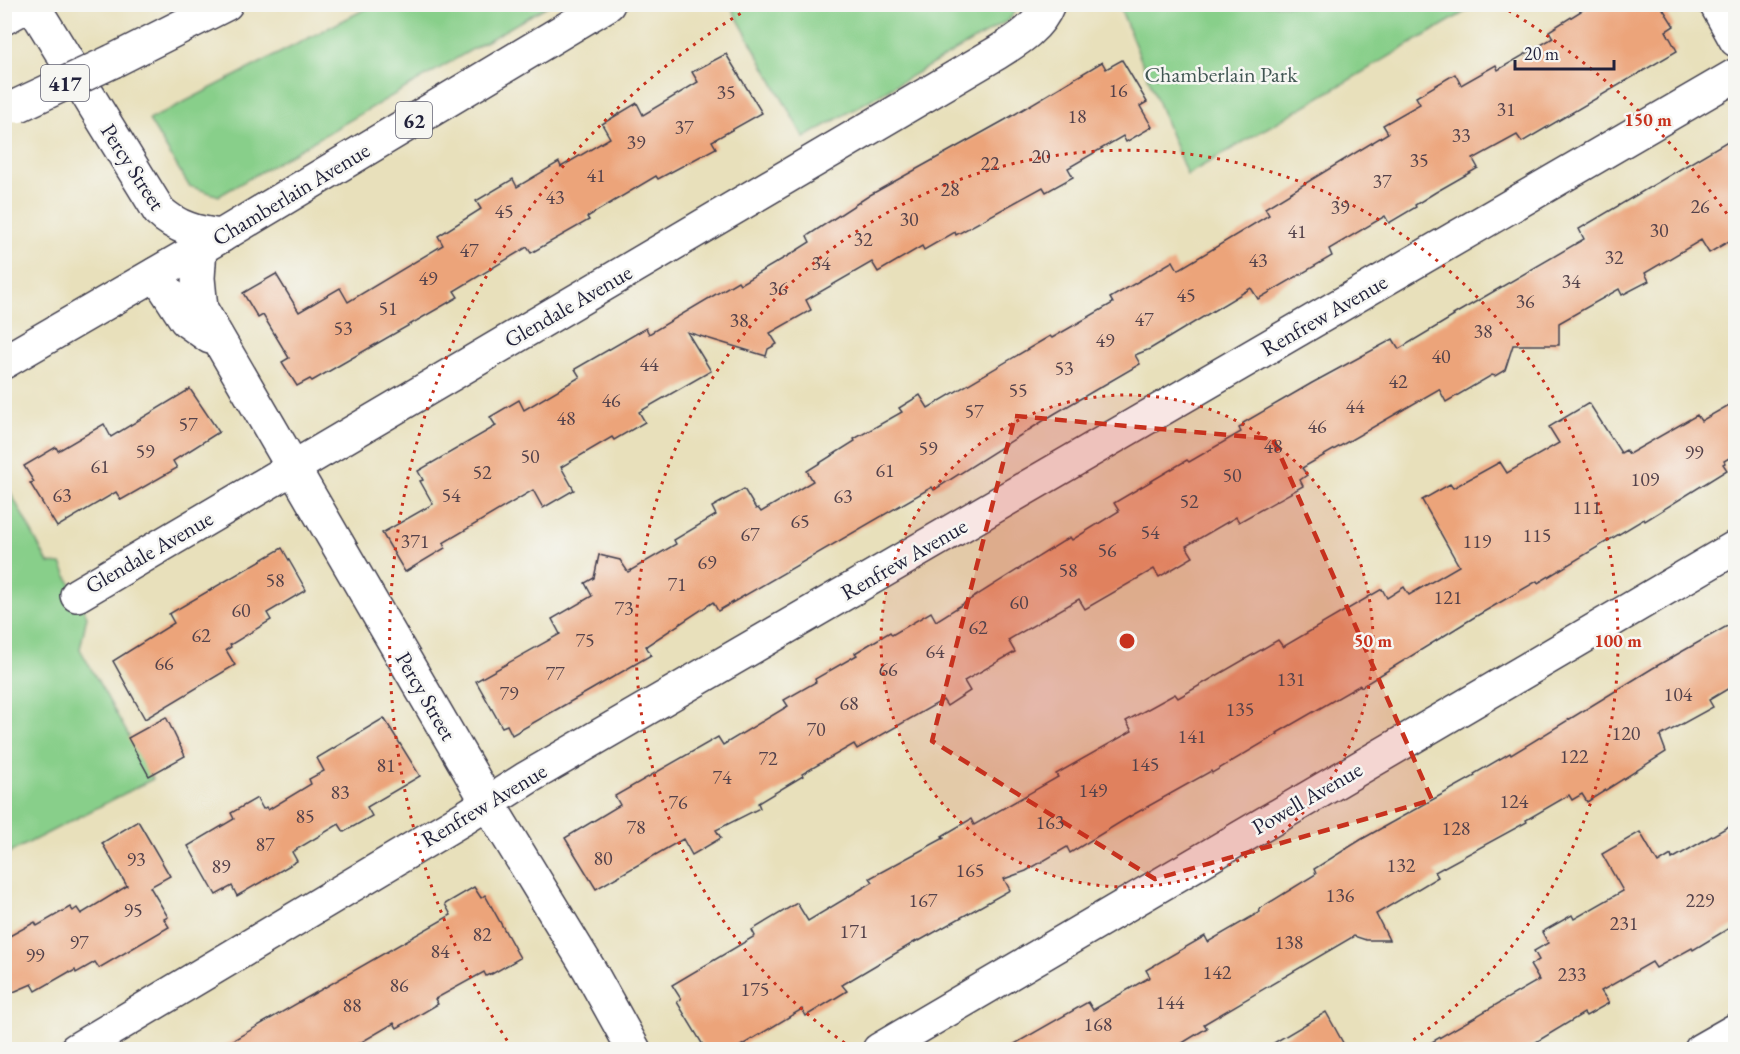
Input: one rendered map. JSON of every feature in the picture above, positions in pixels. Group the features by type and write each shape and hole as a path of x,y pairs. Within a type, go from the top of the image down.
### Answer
{"main road":[{"path":"4,18 31,4"},
{"name":"Percy Street","path":"31,4 159,211 170,222 201,234 210,242 198,278 201,309 634,1050"},
{"name":"417","path":"11,109 226,4"},
{"name":"Chamberlain Avenue","path":"4,362 210,242 608,4"},
{"name":"Glendale Avenue","path":"77,595 996,54 1041,20 1048,4"},
{"path":"1716,4 1736,40"},
{"name":"Renfrew Avenue","path":"75,1050 527,778 1736,75"},
{"name":"Percy Street","path":"156,274 186,320 199,331 219,342"},
{"name":"Powell Avenue","path":"879,1050 1736,547"},
{"path":"1701,1050 1736,1030"}],"highlighted area":[{"path":"1015,416 1273,439 1432,800 1155,879 932,741"}],"green space":[{"path":"375,4 549,5 219,196 189,186 149,120"},
{"path":"730,5 1020,5 1009,20 804,138"},
{"name":"Chamberlain Park","path":"1119,5 1477,5 1187,175"},
{"path":"4,480 48,563 61,564 87,616 80,649 153,779 5,855"}],"building":[{"path":"1592,4 1660,4 1674,26 1666,31 1677,51 1522,142 1517,135 1473,159 1478,168 1389,223 1385,216 1329,249 1332,256 1258,299 1251,288 1150,349 1135,355 1140,364 1054,414 934,490 932,487 718,611 713,602 646,646 651,655 589,691 512,735 507,725 502,727 476,681 560,634 552,619 592,596 585,583 594,578 599,555 620,560 628,572 676,544 674,540 716,515 712,507 744,489 756,509 758,508 761,512 813,481 807,471 855,441 854,439 902,412 899,408 920,395 928,408 1050,336 1052,338 1113,303 1110,298 1173,261 1178,270 1269,215 1265,208 1388,133 1383,125 1420,104 1416,97 1455,74 1461,85 1496,65 1498,70 1553,38 1549,31"},
{"path":"726,54 762,113 712,141 716,148 658,179 656,176 587,217 589,220 531,253 527,247 454,291 458,297 312,381 310,379 297,386 282,362 289,358 263,315 258,318 243,293 276,274 299,312 340,288 348,302 443,245 438,236 481,209 476,201 513,179 517,187 559,162 561,167 610,138 602,124 637,103 643,115 698,82 692,72"},
{"path":"1122,60 1147,102 1140,106 1152,127 1126,142 1123,136 1068,168 1073,177 1046,192 1043,187 956,235 955,232 924,250 922,246 878,272 872,262 806,300 811,310 770,333 777,344 768,349 766,356 687,332 711,371 639,412 645,422 614,440 612,437 561,467 574,490 543,508 533,490 443,543 445,548 405,572 382,533 433,504 420,481 423,480 418,471 496,426 490,417 519,400 524,410 580,377 575,369 646,328 649,334 738,281 740,284 791,254 810,242 807,236 870,195 1005,120 1102,62 1106,69"},
{"path":"1736,136 1736,237 1709,253 1701,240 1645,273 1649,281 1622,295 1619,289 1559,323 1559,345 1513,345 1505,370 1495,376 1492,375 1446,402 1439,389 1302,468 1307,475 1300,480 1303,486 1239,522 1236,517 1186,546 1193,557 1159,577 1154,569 1085,609 1079,599 1008,640 1015,652 964,681 970,691 947,706 943,700 857,749 854,744 802,774 803,776 758,803 760,808 716,830 721,838 692,855 683,839 596,889 565,838 620,805 615,796 718,737 723,745 788,706 784,700 816,682 815,679 857,655 855,653 890,632 892,635 931,612 936,621 1070,537 1072,540 1119,511 1114,503 1187,460 1189,462 1241,432 1239,428 1244,425 1243,423 1312,383 1393,339 1399,349 1584,239 1579,229"},
{"path":"190,389 219,432 173,461 177,468 121,500 116,492 57,527 30,483 34,482 24,466 56,447 58,451 104,424 111,437"},
{"path":"1736,401 1736,454 1724,461 1723,464 1727,470 1645,521 1644,519 1538,583 1537,581 1473,618 1361,687 1360,685 1212,773 1211,771 1129,817 1070,853 1067,847 1026,871 1004,879 1010,890 842,985 847,991 806,1016 802,1009 734,1050 706,1050 677,1002 681,999 672,985 755,936 752,930 797,903 808,921 873,882 870,878 944,838 942,836 971,819 974,825 1058,777 1056,774 1132,731 1126,721 1175,694 1178,698 1278,640 1283,647 1382,589 1387,598 1404,587 1409,595 1459,566 1422,500 1450,484 1453,488 1500,462 1507,473 1559,443 1549,427 1589,403 1621,453 1626,450 1629,454 1697,415 1701,421"},
{"path":"282,548 306,590 267,613 271,620 230,645 231,647 226,650 235,665 145,719 113,661 174,623 169,614"},
{"path":"1736,621 1736,684 1709,700 1713,707 1660,736 1666,752 1587,802 1582,794 1572,800 1569,795 1526,820 1527,822 1435,872 1438,877 1376,914 1389,940 1366,940 1354,936 1204,1024 1207,1028 1171,1050 1004,1050 1088,1002 1093,1010 1150,977 1146,970 1205,936 1208,942 1260,912 1259,909 1316,874 1314,869 1362,839 1475,776 1474,774 1510,753 1511,755 1653,668"},
{"path":"166,717 185,756 149,776 128,738"},
{"path":"384,718 420,776 367,807 372,816 344,832 339,824 292,852 297,861 263,881 237,896 232,886 216,895 188,846 234,819 231,813 257,798 263,809 266,807 268,810 311,784 309,779 324,771 317,758"},
{"path":"138,821 170,876 150,887 168,917 164,919 169,927 99,968 95,962 76,973 75,970 69,972 36,991 32,984 4,996 4,939 35,922 37,926 70,907 73,911 77,908 81,914 127,886 102,843"},
{"path":"1736,822 1736,924 1693,950 1692,948 1656,968 1652,962 1601,991 1609,1003 1586,1016 1584,1013 1523,1050 1418,1050 1539,980 1530,965 1539,960 1534,951 1548,943 1542,932 1572,915 1574,919 1623,891 1602,854 1640,832 1658,863 1671,855 1672,859"},
{"path":"474,887 481,898 485,895 520,958 492,974 486,976 484,972 435,999 438,1004 397,1028 394,1023 348,1050 216,1050 451,915 445,904"},
{"path":"1326,1012 1347,1050 1262,1050"}]}
